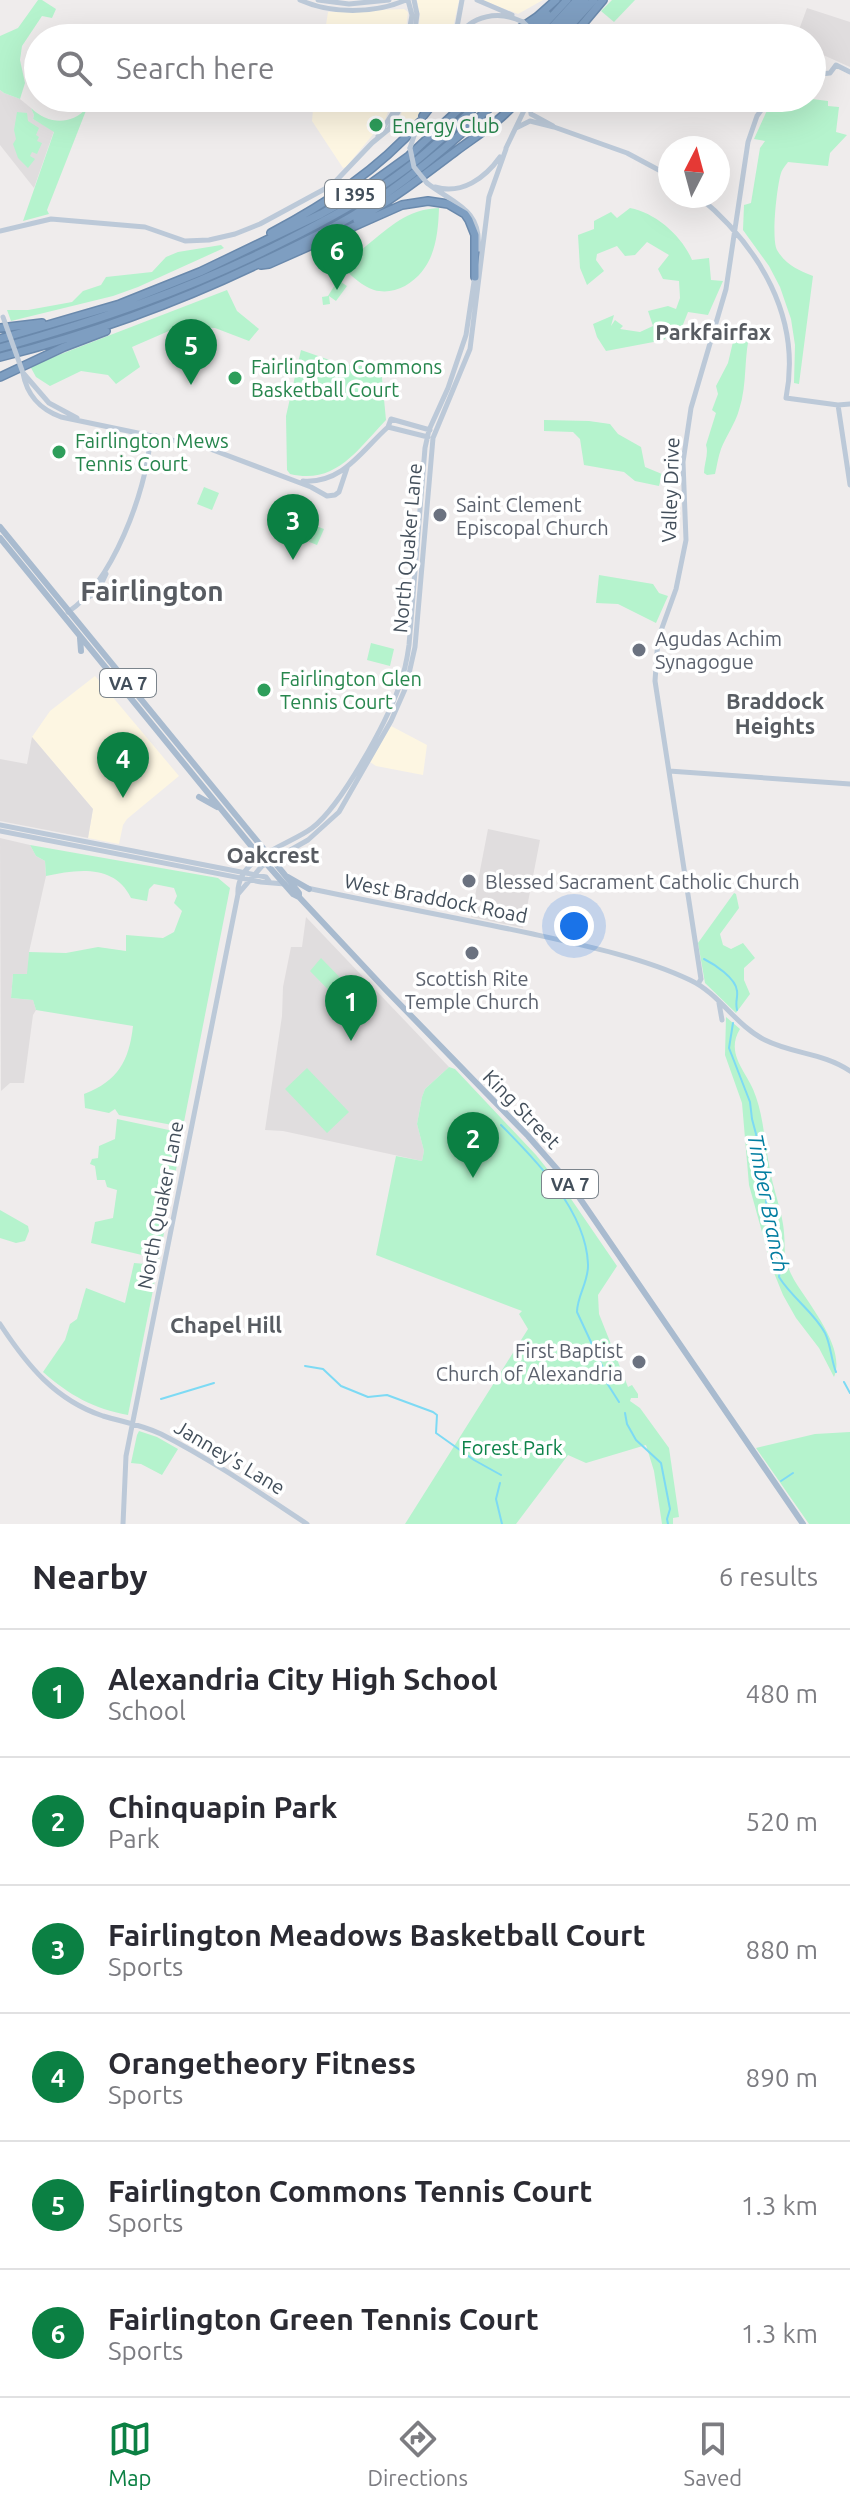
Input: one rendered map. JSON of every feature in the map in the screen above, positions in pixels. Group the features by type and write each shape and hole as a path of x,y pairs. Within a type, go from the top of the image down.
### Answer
{"highway":[{"path":"527,24 558,0"},
{"path":"537,24 558,0"},
{"path":"548,24 567,0"},
{"path":"551,24 577,0"},
{"path":"565,24 585,0"},
{"path":"568,24 594,0"},
{"path":"583,24 603,0"},
{"path":"221,262 333,198 394,149 425,112"},
{"name":"I 395","path":"0,339 137,298 221,262 355,195 409,156 456,112"},
{"path":"0,348 101,319 175,292 298,235 355,204 408,168 469,112"},
{"name":"I 395","path":"0,357 141,315 189,296 352,216 428,162 484,112"},
{"path":"321,241 416,182 505,112"},
{"path":"255,265 269,264 402,205 419,201 439,202 465,214 472,226 476,247 475,277"},
{"path":"0,328 49,322 137,298"},
{"path":"0,377 141,315"}],"main road":[{"path":"300,0 326,8 363,9 382,8 409,0 412,24"},
{"path":"318,0 349,4 389,0"},
{"path":"458,24 462,0"},
{"path":"477,0 523,22"},
{"path":"470,24 499,16 523,22"},
{"path":"826,73 836,65 850,72"},
{"path":"0,231 51,219 145,227 179,241 221,238 260,224 321,192 349,170 392,125 398,112"},
{"path":"421,119 410,148 414,167 427,183 444,189 465,187 489,171 506,149 523,112"},
{"path":"531,112 554,127"},
{"name":"Valley Drive","path":"698,984 701,979 655,681 656,655 660,630 676,589 684,555 683,462 690,417 723,301 736,231 745,154 760,112"},
{"path":"516,128 530,121 554,127 627,153 658,170"},
{"name":"North Quaker Lane","path":"431,434 470,349 489,197 506,149"},
{"name":"North Quaker Lane","path":"123,1524 125,1467 133,1423 238,897 247,876 266,858 313,828 337,803 400,685 409,645 431,434 460,353 471,310 479,234 475,221 462,207 427,183"},
{"path":"725,221 732,219 739,207"},
{"path":"711,208 736,231 771,282 786,324 789,353 786,398 850,404"},
{"path":"732,253 738,245 746,245"},
{"path":"0,309 28,392 48,411 61,417 214,450 327,496 339,492 347,468"},
{"path":"23,373 49,403 91,423"},
{"path":"48,411 49,403"},
{"path":"838,405 850,485"},
{"path":"323,493 322,484 347,468 388,427 391,419 431,434"},
{"path":"388,427 431,434"},
{"path":"66,613 84,600 106,571 142,490 150,441 157,436"},
{"path":"294,480 329,478 337,480 340,485"},
{"name":"King Street","path":"0,527 284,884 528,1136 570,1184 803,1524"},
{"name":"King Street","path":"0,538 66,613 79,635 222,809 285,875 299,897"},
{"path":"79,635 81,651"},
{"path":"669,771 850,784"},
{"path":"199,797 222,809"},
{"name":"West Braddock Road","path":"0,828 216,873 247,876"},
{"name":"West Braddock Road","path":"0,828 588,946 698,984 741,1025 765,1040 819,1055 850,1071"},
{"path":"216,873 231,880 238,897"},
{"path":"285,875 309,889"},
{"path":"719,1002 722,1020"},
{"name":"Janney's Lane","path":"0,1324 25,1362 57,1392 91,1411 166,1436 307,1524"}],"shaded area":[{"path":"417,0 459,0 454,24 419,24"},
{"path":"482,0 543,0 518,14"},
{"path":"807,8 850,22 850,67 826,56 826,24 801,24"},
{"path":"404,9 408,12 407,24 326,24 328,12"},
{"path":"0,90 20,99 24,102 24,112 33,112 33,119 54,131 34,188 0,145"},
{"path":"313,112 388,112 385,120 343,168 312,121"},
{"path":"402,112 420,112 413,125 400,118"},
{"path":"95,676 179,776 127,819 119,844 88,838 93,809 32,737 50,711"},
{"path":"391,726 427,745 423,775 376,766 370,762"},
{"path":"32,737 93,809 88,838 0,821 0,759 27,764"},
{"path":"488,829 540,840 523,928 471,917"},
{"path":"0,838 30,845 36,856 45,861 46,876 29,952 28,974 13,974 11,998 33,1000 36,1010 24,1083 10,1083 1,1091"},
{"path":"306,917 449,1067 425,1089 422,1097 417,1124 424,1151 422,1161 283,1131 265,1130 282,1016 283,987 291,947 302,947"}],"green space":[{"path":"38,0 56,9 52,18 42,16 37,24 24,24 20,60 24,86 20,99 0,90 0,36 18,28"},
{"path":"612,0 635,0 614,22 601,11"},
{"path":"826,101 828,106 839,107 836,132 847,135 830,153 828,166 788,162 779,180 775,224 777,250 788,263 813,276 799,384 794,383 795,345 791,319 780,287 743,230 744,205 751,203 760,148 765,141 754,139 766,112 826,112"},
{"path":"17,112 27,113 28,121 39,128 37,141 42,143 37,154 32,152 30,156 35,159 28,168 18,158 13,144"},
{"path":"33,112 37,112 59,121 85,112 47,210 49,214 23,221 54,132 33,119"},
{"path":"439,208 437,231 428,262 405,286 390,291 374,290 343,268 350,258 408,215"},
{"path":"630,208 649,215 667,227 682,242 692,260 709,258 711,280 723,281 708,315 688,312 682,327 674,328 664,340 606,351 593,324 614,315 611,326 615,320 623,326 620,329 640,332 653,326 648,311 668,306 676,309 680,298 679,281 663,279 658,269 669,255 647,242 635,255 625,256 617,246 597,254 596,260 604,271 587,285 580,268 578,235 594,229 594,221 611,212 617,218"},
{"path":"221,245 224,248 113,296 11,321 7,310 28,310 72,302 83,291 101,285 106,277 152,272 166,257 178,252"},
{"path":"338,280 347,286 336,301 329,296 330,304 323,305 322,297 328,296"},
{"path":"227,290 237,311 259,329 249,341 215,328 178,327 132,347 140,367 116,384 108,375 81,371 50,386 36,377 30,366"},
{"path":"737,325 751,329 742,400 721,449 715,474 707,475 704,473 706,445 716,413 712,410 718,394 716,386 728,363"},
{"path":"301,350 341,364 381,368 386,420 355,453 333,470 306,476 290,474 287,470 286,416"},
{"path":"544,420 610,424 618,434 641,447 645,467 662,474 659,486 635,481 624,472 584,465 580,439 573,432 544,431"},
{"path":"204,487 219,493 212,510 197,504"},
{"path":"308,523 324,529 317,545 302,539"},
{"path":"599,575 653,584 659,593 668,596 656,623 618,604 596,603"},
{"path":"371,643 394,649 390,666 367,660"},
{"path":"30,845 218,878 230,888 183,1127 119,1115 115,1109 109,1113 85,1108 84,1094 105,1083 120,1068 133,1026 36,1010 33,1000 11,998 13,974 27,974 29,952 66,953 98,947 126,951 126,935 163,938 174,932 182,911 174,903 177,896 174,888 154,884 149,889 147,901 131,898 124,887 105,874 82,871 46,876 45,861 36,856"},
{"path":"734,893 739,908 720,934 723,945 731,949 743,943 755,958 744,968 744,980 750,994 736,1013 705,983 698,943"},
{"path":"321,958 357,995 346,1008 310,971"},
{"path":"726,1017 740,1029 736,1038 736,1056 759,1106 783,1224 788,1266 831,1341 836,1366 834,1377 819,1348 796,1318 772,1268 749,1185 742,1103 725,1055"},
{"name":"Forest Park","path":"449,1067 455,1069 536,1155 569,1196 617,1266 598,1295 599,1314 628,1387 632,1385 638,1394 638,1398 631,1398 630,1401 640,1408 669,1448 679,1517 673,1518 673,1524 662,1524 654,1471 646,1445 586,1463 568,1455 516,1524 405,1524 528,1329 519,1314 522,1311 376,1255 396,1156 422,1161 424,1151 417,1124 422,1097 425,1089"},
{"path":"307,1068 349,1112 327,1133 285,1089"},
{"path":"117,1119 183,1133 159,1259 91,1243 95,1222 113,1218 117,1190 107,1187 105,1180 97,1180 95,1166 90,1164 92,1159 98,1158 99,1146 115,1139"},
{"path":"0,1210 28,1226 25,1241 16,1243 0,1238"},
{"path":"134,1263 158,1265 128,1415 82,1400 43,1372 65,1340 70,1324 77,1319 86,1288 125,1303"},
{"path":"139,1431 178,1449 162,1475 141,1464 131,1463"},
{"path":"850,1432 850,1524 809,1524 756,1448 815,1434"}],"waterway":[{"name":"Timber Branch","path":"704,959 733,981 737,991 737,1010"},
{"name":"Timber Branch","path":"733,1023 729,1048 750,1102 763,1160 766,1204 773,1219 771,1238 779,1256 779,1277 825,1333 836,1372"},
{"path":"501,1125 557,1188 578,1225 588,1264 577,1312 603,1368 605,1380 619,1402"},
{"path":"305,1366 323,1369 341,1386 368,1397 387,1395 433,1412 437,1415 436,1433 501,1475"},
{"name":"Timber Branch","path":"844,1382 850,1393"},
{"path":"161,1399 214,1383"},
{"path":"625,1413 636,1440 661,1463 670,1509 668,1524"},
{"path":"781,1481 793,1473"},
{"path":"500,1483 496,1499 502,1524"}],"place":[{"name":"Energy Club","path":"376,125"},
{"name":"Fairlington Green Tennis Court","path":"337,290"},
{"name":"Fairlington Commons Basketball Court","path":"235,378"},
{"name":"Fairlington Commons Tennis Court","path":"191,385"},
{"name":"Fairlington Mews Tennis Court","path":"59,452"},
{"name":"Saint Clement Episcopal Church","path":"440,515"},
{"name":"Fairlington Meadows Basketball Court","path":"293,560"},
{"name":"Agudas Achim Synagogue","path":"639,650"},
{"name":"Fairlington Glen Tennis Court","path":"264,690"},
{"name":"Orangetheory Fitness","path":"123,798"},
{"name":"Blessed Sacrament Catholic Church","path":"469,881"},
{"name":"Scottish Rite Temple Church","path":"472,953"},
{"name":"Alexandria City High School","path":"351,1041"},
{"name":"Chinquapin Park","path":"473,1178"},
{"name":"First Baptist Church of Alexandria","path":"639,1362"}],"district":[{"name":"Parkfairfax","path":"713,331"},
{"name":"Fairlington","path":"152,590"},
{"name":"Braddock Heights","path":"775,712"},
{"name":"Oakcrest","path":"273,854"},
{"name":"Chapel Hill","path":"226,1324"}]}
